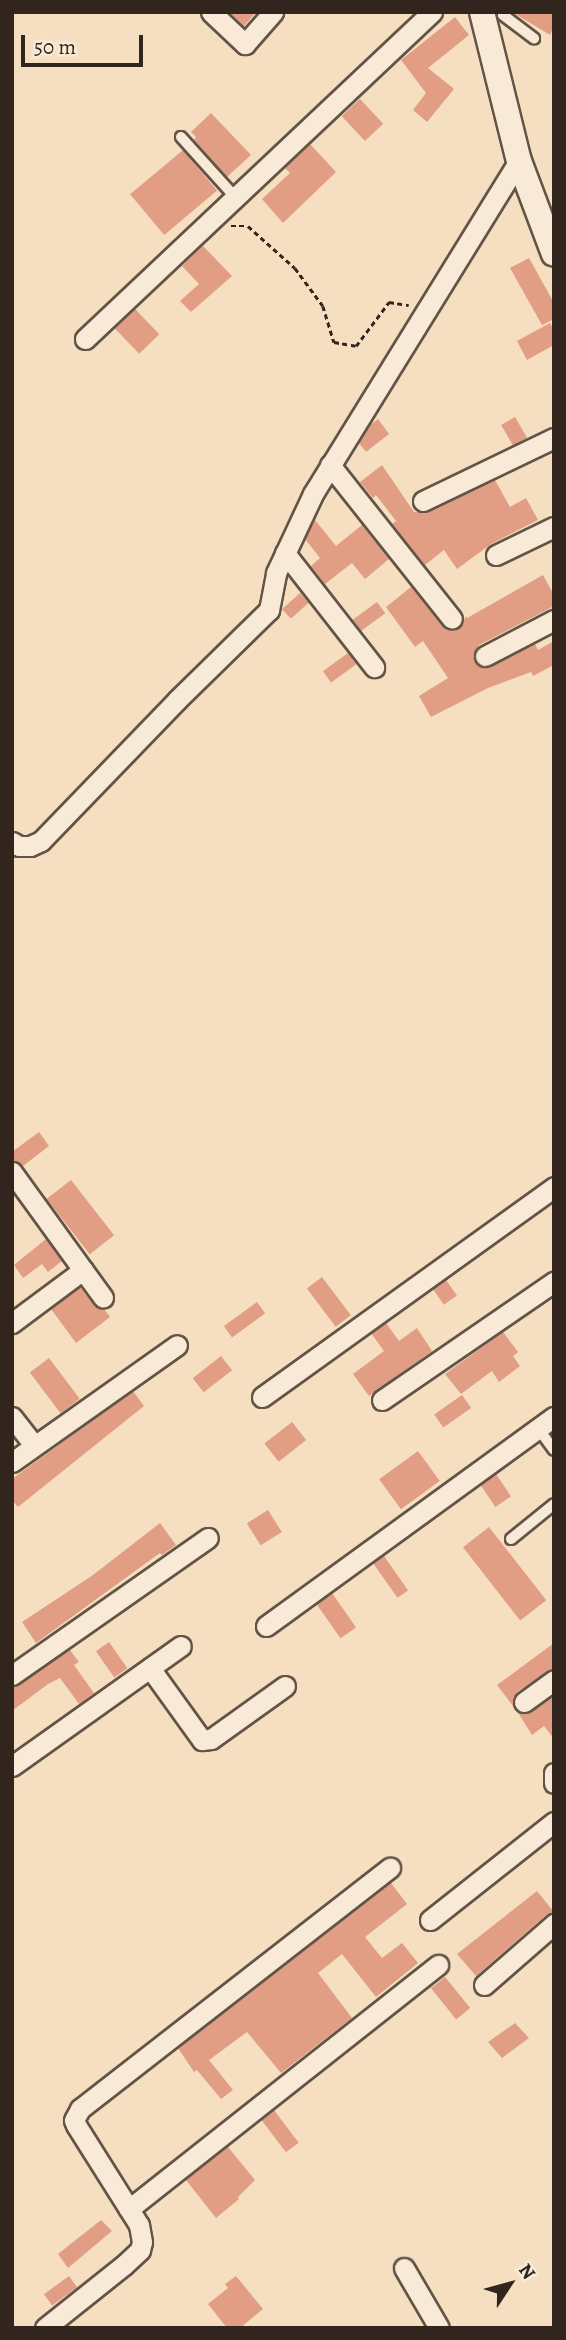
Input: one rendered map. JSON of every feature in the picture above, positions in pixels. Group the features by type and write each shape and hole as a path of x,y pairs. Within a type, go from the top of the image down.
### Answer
{"street":[{"path":"211,12 245,44 273,12"},
{"path":"85,339 432,12"},
{"path":"482,12 519,161 554,254"},
{"path":"12,842 19,846 30,846 41,841 177,700 269,610 273,584 285,553 330,465 519,161"},
{"path":"423,501 554,438"},
{"path":"330,465 452,619"},
{"path":"496,555 554,527"},
{"path":"285,553 374,667"},
{"path":"485,656 554,620"},
{"path":"12,1172 103,1298"},
{"path":"262,1397 554,1187"},
{"path":"12,1323 83,1270"},
{"path":"382,1400 554,1282"},
{"path":"12,1462 177,1345"},
{"path":"12,1417 34,1445"},
{"path":"266,1626 546,1423"},
{"path":"12,1675 208,1538"},
{"path":"12,1766 181,1646"},
{"path":"150,1668 202,1740 211,1740 285,1686"},
{"path":"524,1702 554,1679"},
{"path":"554,1773 554,1783"},
{"path":"430,1920 554,1822"},
{"path":"45,2328 140,2250 142,2233 76,2125 74,2120 80,2109 390,1868"},
{"path":"484,1985 554,1924"},
{"path":"129,2208 438,1965"},
{"path":"404,2268 439,2328"}],"lane":[{"path":"504,12 503,15 534,37"},
{"path":"181,137 236,198"},
{"path":"546,1423 554,1450"},
{"path":"511,1539 554,1504"}],"path":[{"path":"206,226 248,226 295,268 323,306 334,342 356,346 389,302 426,308"}],"building":[{"path":"229,12 256,12 244,26"},
{"path":"512,12 554,12 554,26 550,35"},
{"path":"455,17 469,35 428,68 454,89 427,122 413,110 426,93 401,60"},
{"path":"360,99 383,124 365,141 342,116"},
{"path":"211,113 251,155 227,177 194,140 196,137 191,132"},
{"path":"310,144 336,172 283,223 262,199 290,173 285,168"},
{"path":"183,150 217,191 164,235 130,194"},
{"path":"203,246 232,276 191,312 180,301 199,284 182,266"},
{"path":"529,258 554,303 554,319 542,325 510,268"},
{"path":"135,309 159,334 139,354 115,328"},
{"path":"550,323 554,330 554,345 527,360 517,341"},
{"path":"515,417 527,438 513,446 501,425"},
{"path":"378,419 389,434 366,452 359,443 370,425"},
{"path":"382,465 414,512 428,512 495,480 510,507 526,498 538,520 491,544 457,569 444,550 425,565 392,524 396,521 376,495 373,498 360,482"},
{"path":"315,520 336,546 362,525 389,559 365,579 352,563 325,584 311,566 320,558 305,539"},
{"path":"543,575 554,595 554,606 479,645 473,656 478,666 485,668 535,644 538,650 554,641 554,665 533,676 531,672 488,688 431,717 419,696 448,678 423,641 415,647 386,607 411,587 445,629 454,631 460,628 466,616 467,618"},
{"path":"300,593 309,603 291,619 282,609"},
{"path":"377,602 385,613 361,631 353,620"},
{"path":"348,653 356,664 331,683 323,671"},
{"path":"39,1132 49,1146 23,1166 12,1160 12,1152"},
{"path":"71,1180 114,1235 90,1254 47,1199"},
{"path":"46,1239 62,1261 48,1272 42,1264 23,1278 14,1265"},
{"path":"322,1277 351,1315 336,1327 307,1288"},
{"path":"446,1280 457,1296 444,1305 433,1289"},
{"path":"80,1287 94,1306 105,1310 110,1317 76,1343 51,1309"},
{"path":"257,1302 265,1313 232,1337 224,1326"},
{"path":"386,1323 399,1341 417,1328 432,1351 369,1396 353,1374 384,1351 371,1333"},
{"path":"503,1332 518,1352 513,1356 520,1366 499,1382 492,1371 461,1394 445,1374"},
{"path":"221,1356 232,1370 204,1392 193,1378"},
{"path":"49,1358 80,1399 61,1413 30,1372"},
{"path":"133,1391 144,1406 18,1507 12,1500 12,1479"},
{"path":"462,1395 471,1408 443,1428 434,1415"},
{"path":"292,1422 306,1440 279,1462 264,1444"},
{"path":"418,1451 440,1481 401,1509 379,1479"},
{"path":"496,1474 511,1496 495,1507 480,1485"},
{"path":"268,1510 282,1532 261,1545 247,1523"},
{"path":"160,1523 176,1545 162,1555 160,1553 36,1643 22,1622 93,1575"},
{"path":"489,1527 546,1600 520,1621 463,1547"},
{"path":"384,1556 408,1590 397,1598 373,1563"},
{"path":"332,1593 356,1627 341,1638 316,1604"},
{"path":"109,1642 127,1668 114,1677 96,1651"},
{"path":"554,1643 554,1668 517,1692 513,1698 513,1706 497,1685"},
{"path":"70,1650 79,1662 74,1665 94,1693 79,1704 60,1678 12,1711 12,1687"},
{"path":"554,1695 554,1739 544,1726 532,1735 517,1711 531,1712"},
{"path":"391,1883 407,1904 365,1937 382,1958 402,1943 418,1963 376,1997 342,1954 318,1973 352,2018 281,2073 247,2032 209,2060 233,2090 221,2099 197,2070 194,2072 178,2048"},
{"path":"537,1891 554,1912 546,1915 476,1976 457,1954"},
{"path":"445,1977 470,2008 456,2019 431,1988"},
{"path":"515,2023 529,2038 502,2058 488,2042"},
{"path":"274,2110 299,2143 286,2152 261,2120"},
{"path":"228,2147 255,2180 239,2199 216,2218 186,2180"},
{"path":"101,2220 112,2231 68,2268 58,2254"},
{"path":"69,2276 77,2287 52,2306 44,2294"},
{"path":"236,2276 263,2309 240,2328 227,2328 208,2304 228,2288 225,2284"}]}
